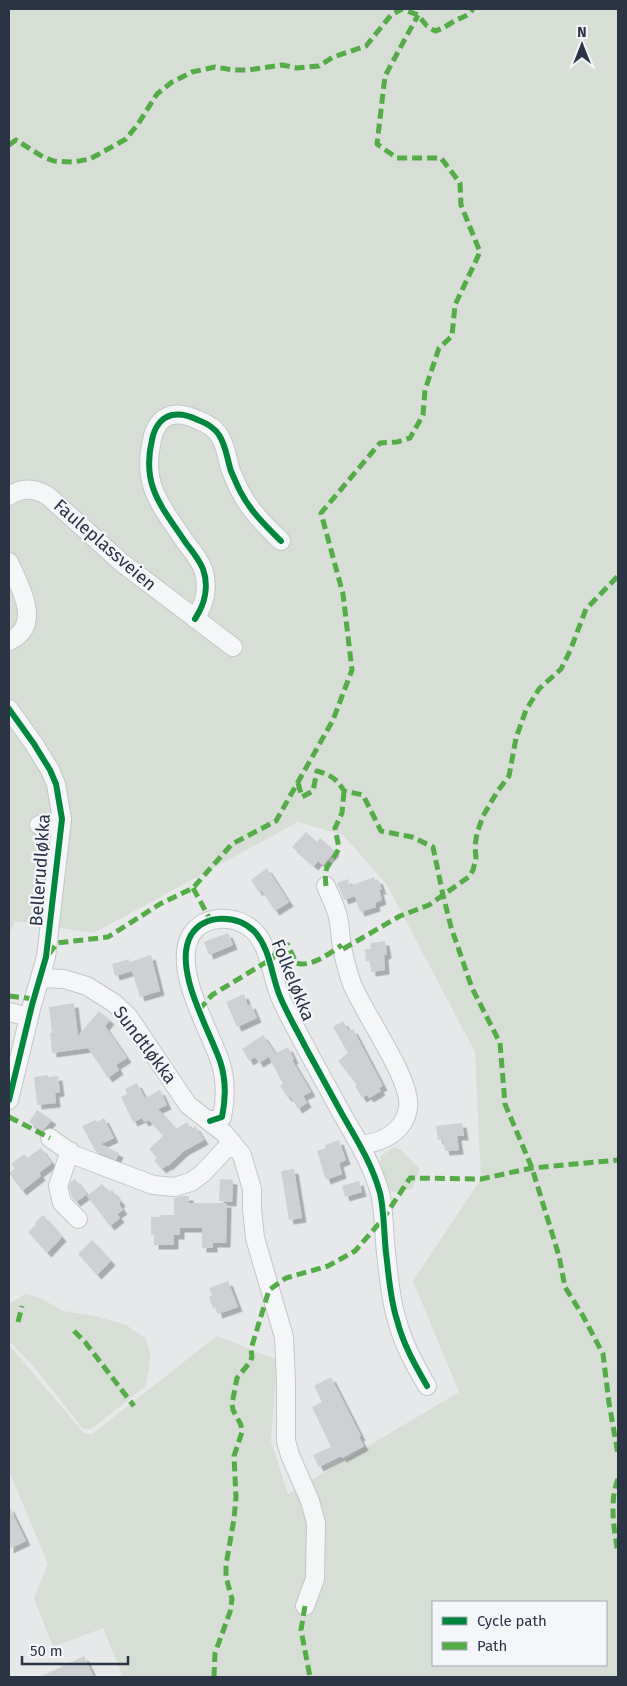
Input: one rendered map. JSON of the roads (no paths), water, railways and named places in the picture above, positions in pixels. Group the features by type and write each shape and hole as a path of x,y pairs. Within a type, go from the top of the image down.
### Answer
{"street":[{"path":"194,619 200,611 205,596 206,582 203,569 197,557 164,509 153,490 148,475 148,459 153,434 162,420 174,415 184,415 205,422 214,428 222,440 231,471 241,492 256,515 281,541"},
{"name":"Fauleplassveien","path":"9,496 27,489 35,490 48,496 121,562 232,647"},
{"path":"9,562 28,611 23,630 18,636 9,641"},
{"name":"Bellerudløkka","path":"9,709 50,770 56,784 61,823 46,957 9,1100"},
{"name":"Bellerudløkka","path":"39,825 61,823"},
{"path":"326,886 338,916 348,973 355,991 402,1079 408,1094 408,1108 399,1128 388,1137 376,1143 361,1145"},
{"name":"Folkeløkka","path":"210,1121 222,1117 226,1089 220,1062 196,1004 187,974 186,948 192,934 204,923 219,918 236,920 253,930 265,944 273,978 284,1006 361,1145 380,1194 390,1289 397,1321 408,1352 427,1386"},
{"name":"Sundtløkka","path":"41,978 64,979 86,986 114,1002 128,1016 188,1105 224,1133 242,1155 252,1189 255,1238 284,1336 286,1442 310,1501 316,1523 315,1579 305,1606"},
{"path":"9,1012 29,1017"},
{"path":"50,1138 74,1155 153,1184 174,1187 191,1182 203,1173 232,1142"},
{"path":"70,1152 58,1186 62,1203 78,1219"}]}
